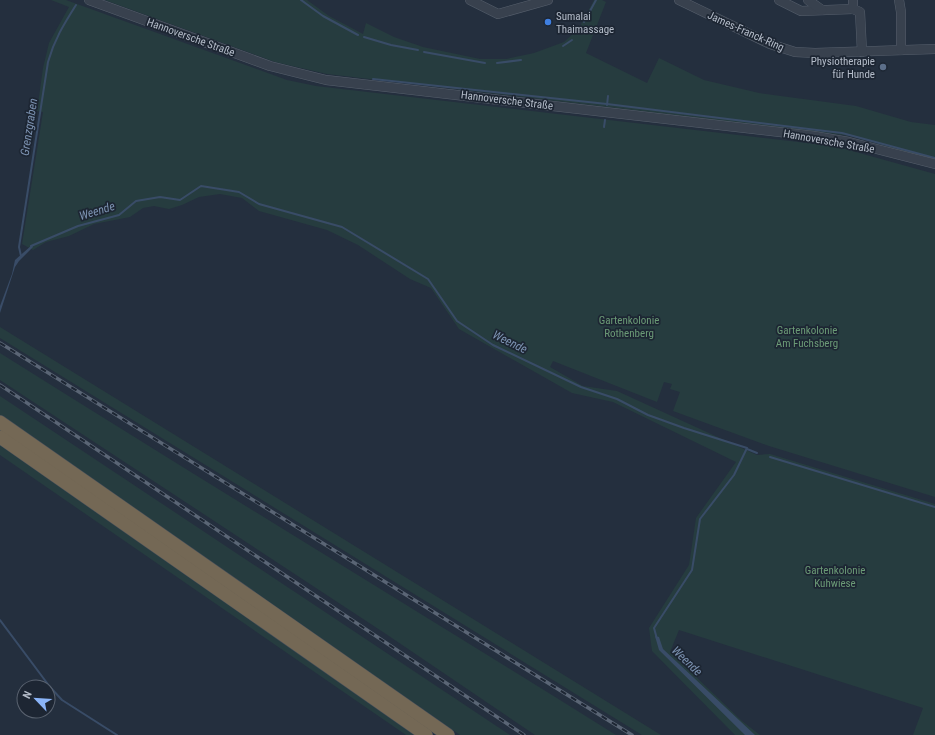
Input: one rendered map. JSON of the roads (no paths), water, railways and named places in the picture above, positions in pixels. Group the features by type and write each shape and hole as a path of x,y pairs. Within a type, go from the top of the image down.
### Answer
{"highway":[{"path":"0,422 448,735"},
{"path":"0,437 426,735"}],"street":[{"name":"Hannoversche Straße","path":"88,0 270,66 326,80 814,136 849,142 935,164"},
{"path":"470,0 498,14 548,0"},
{"path":"779,0 801,10 822,10 853,4 860,12 862,52"},
{"path":"808,0 822,10"},
{"path":"899,0 901,12 901,50"},
{"name":"James-Franck-Ring","path":"682,1 782,48 795,52 862,52 935,49"}],"water":[{"path":"32,245 33,247 15,267 0,313 0,306 12,274 15,260"},
{"path":"655,636 659,637 663,649 755,735 745,735 659,650"}],"waterway":[{"path":"301,0 323,16 358,35"},
{"path":"584,22 596,0"},
{"name":"Grenzgraben","path":"21,256 19,247 48,62 56,39 76,5"},
{"path":"364,37 391,45 418,50"},
{"path":"563,46 572,40"},
{"path":"424,52 485,63"},
{"path":"497,63 521,60"},
{"path":"373,79 607,104 842,133 935,158"},
{"path":"607,105 608,96"},
{"path":"604,127 605,120"},
{"name":"Weende","path":"31,246 78,226 119,215 136,201 160,197 180,200 201,186 239,192 259,204 342,227 428,279 457,321 493,345 581,387 617,399 648,415 747,448 734,475 700,519 692,570 654,628 657,639"},
{"path":"747,449 757,453"},
{"path":"770,457 935,507"},
{"path":"0,620 50,687 62,700 117,735"}],"railway":[{"path":"0,343 632,735"},
{"path":"0,385 524,735"}],"place":[{"name":"Sumalai Thaimassage","path":"548,22"},
{"name":"Physiotherapie für Hunde","path":"883,67"}],"park label":[{"name":"Gartenkolonie Rothenberg","path":"629,326"},
{"name":"Gartenkolonie Am Fuchsberg","path":"807,336"},
{"name":"Gartenkolonie Kuhwiese","path":"835,576"}]}
